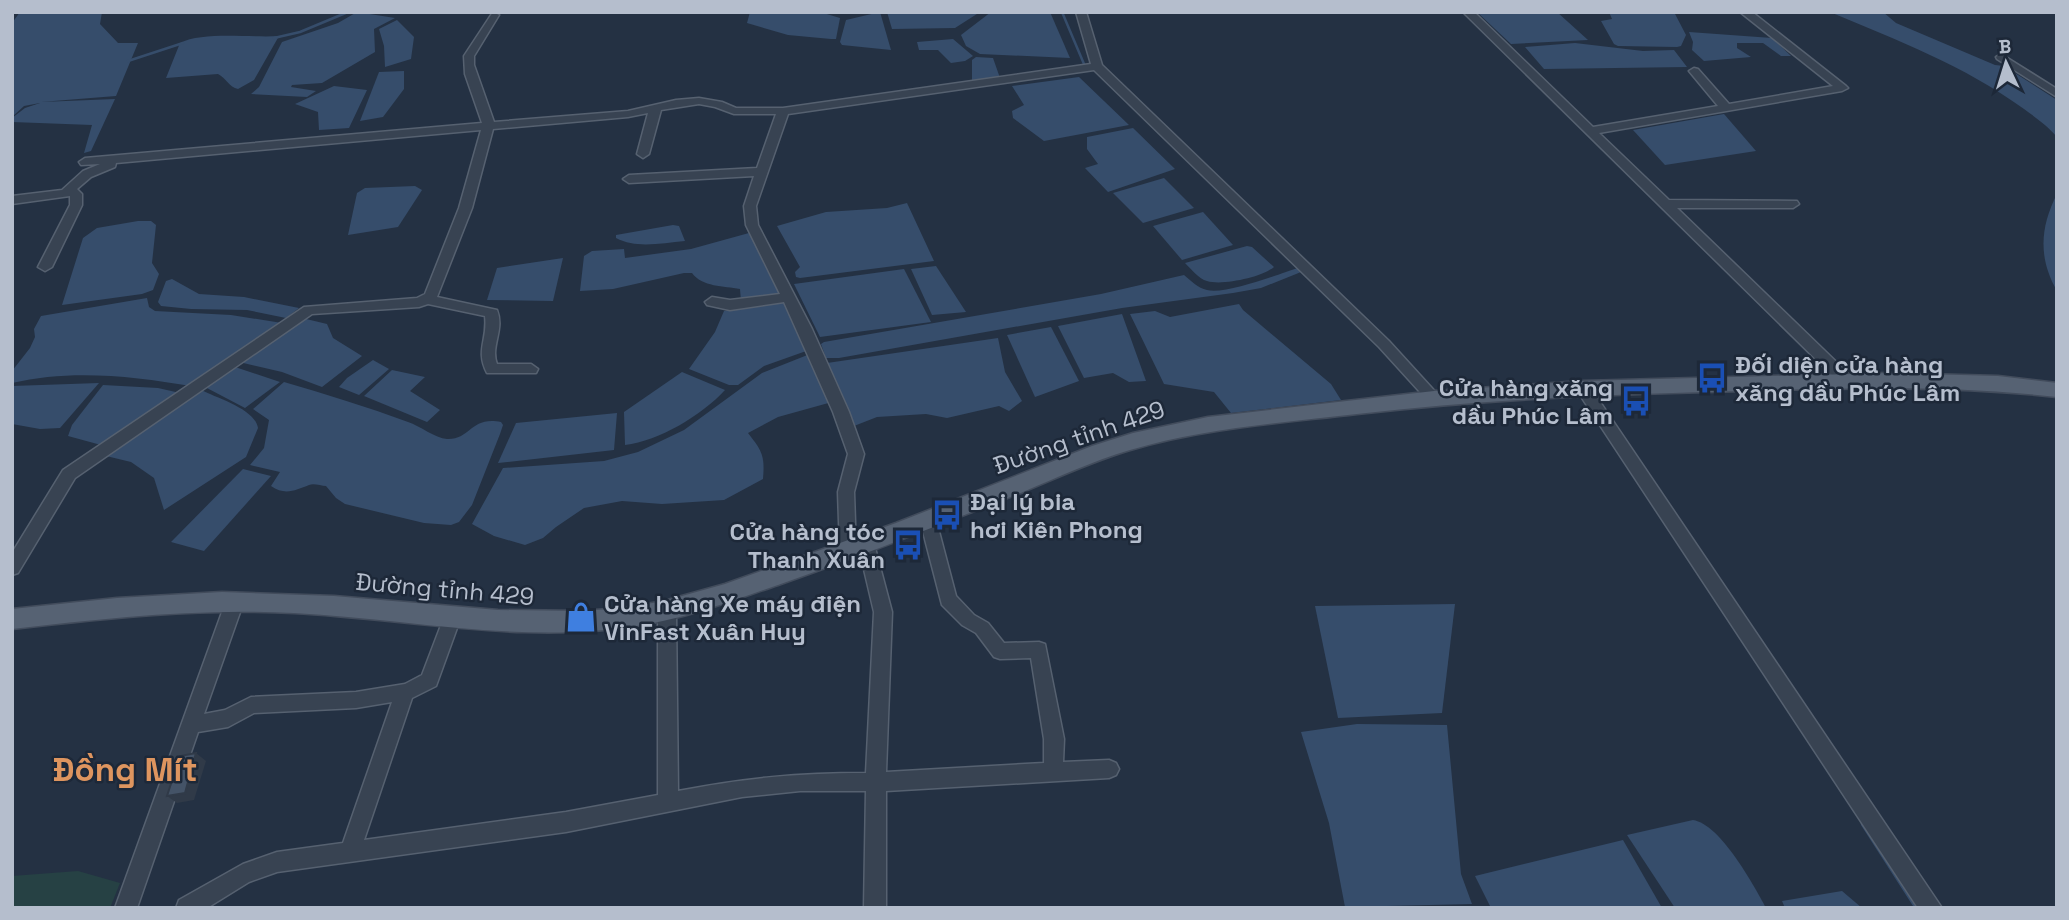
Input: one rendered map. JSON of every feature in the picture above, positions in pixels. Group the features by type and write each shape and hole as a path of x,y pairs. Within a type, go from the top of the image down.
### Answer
{"main road":[{"name":"Đường tỉnh 429","path":"12,619 153,604 235,601 562,624 667,611 857,548 1099,452 1172,431 1208,424 1434,398 1583,388 1889,380 1959,381 2057,390"}],"street":[{"path":"1081,12 1097,66 1384,344 1434,398"},
{"path":"1468,12 1662,204 1849,383"},
{"path":"1589,131 1842,88 1745,12"},
{"path":"12,568 69,474 309,310 419,302 427,299 432,293 466,212 488,125 473,86 468,63 469,56 494,15"},
{"path":"2001,58 2057,94"},
{"path":"85,162 654,110 676,103 699,101 719,104 734,111 783,111 1097,66"},
{"path":"1694,71 1726,108"},
{"path":"643,154 654,110"},
{"path":"783,111 750,206 752,225 841,412 856,454 846,492 857,548 883,612 876,782 875,908"},
{"path":"12,200 55,196 71,191 87,174 122,159"},
{"path":"629,179 760,172"},
{"path":"46,267 76,205 76,194 71,191"},
{"path":"1662,204 1793,204"},
{"path":"712,302 730,305 788,297"},
{"path":"427,299 492,313 494,330 486,356 492,369 531,369"},
{"path":"1583,388 1931,908"},
{"path":"928,520 948,600 968,620 982,628 1000,651 1039,650 1054,738 1052,772"},
{"path":"126,908 194,724 235,601"},
{"path":"667,611 668,804"},
{"path":"194,724 228,718 251,705 356,700 405,692 429,680 452,617"},
{"path":"350,852 405,692"},
{"path":"187,908 243,874 277,862 566,822 742,788 788,783 876,782 1109,769"}],"green space":[{"path":"78,871 120,883 110,908 12,908 12,876"}],"water":[{"path":"20,12 102,12 100,24 118,43 138,43 116,96 41,102 115,99 91,151 84,153 92,125 12,122 12,118 25,108 40,103 24,106 12,117 12,23"},
{"path":"357,12 395,18 374,29 375,52 322,83 292,85 291,87 316,91 307,97 251,94 259,87 282,42 338,23"},
{"path":"750,12 820,12 840,18 836,39 831,39 788,35 747,23"},
{"path":"880,12 891,50 842,45 840,42 846,20"},
{"path":"887,12 980,12 955,28 892,29"},
{"path":"991,12 1050,12 1070,58 980,54 966,46 961,35"},
{"path":"1477,12 1557,12 1588,40 1511,44"},
{"path":"1609,12 1674,12 1686,35 1681,46 1677,47 1618,46 1614,44 1601,21 1612,19"},
{"path":"1830,12 1883,12 1896,23 1995,65 2004,66 2057,100 2057,137 2024,109 1978,80 1930,55"},
{"path":"397,20 414,37 411,59 385,67 384,46 379,29"},
{"path":"1689,32 1772,38 1791,56 1781,56 1763,43 1737,43 1737,48 1751,57 1704,61 1692,50 1693,42"},
{"path":"214,36 279,36 254,80 238,89 218,74 166,78 180,43 190,39"},
{"path":"953,39 973,56 965,61 951,63 938,50 919,50 917,42"},
{"path":"1575,43 1643,51 1674,50 1687,67 1544,69 1525,47"},
{"path":"976,57 993,58 1000,78 972,80 972,60"},
{"path":"404,71 404,89 383,117 360,121 379,72"},
{"path":"1079,77 1129,125 1044,141 1013,118 1012,111 1024,105 1012,86"},
{"path":"334,86 367,90 349,128 319,130 318,112 295,104"},
{"path":"1724,114 1756,151 1665,165 1633,130"},
{"path":"1133,128 1175,169 1108,192 1085,168 1098,164 1087,149 1087,137"},
{"path":"1164,178 1194,208 1143,223 1113,193"},
{"path":"415,186 422,190 398,227 348,235 357,193 365,188"},
{"path":"2057,194 2057,291 2047,267 2044,242 2047,218"},
{"path":"907,203 934,261 796,277 795,272 800,267 777,226 826,212 887,208"},
{"path":"1203,212 1233,245 1182,260 1153,226"},
{"path":"151,221 156,225 152,263 159,274 153,290 142,294 62,305 83,238 97,228"},
{"path":"679,226 685,241 641,244 616,238 616,235"},
{"path":"749,233 781,297 741,301 740,289 701,281 692,273 613,289 580,291 584,256 592,251 624,249 625,258 691,249"},
{"path":"1247,246 1252,247 1274,267 1252,277 1214,282 1201,278 1185,263"},
{"path":"563,258 553,301 487,300 497,268"},
{"path":"936,266 966,312 932,315 911,269"},
{"path":"1298,268 1301,272 1261,288 1122,308 839,358 826,358 821,344 1101,294 1184,275 1201,288 1215,291 1239,287"},
{"path":"904,269 931,322 820,337 794,284"},
{"path":"172,279 199,294 244,297 299,308 286,318 247,310 161,306 158,302 166,281"},
{"path":"147,298 149,307 155,311 231,315 282,323 191,386 147,379 79,375 12,383 12,371 30,348 35,337 34,329 41,316"},
{"path":"783,302 809,350 764,366 738,385 729,385 689,369 715,332 724,311"},
{"path":"1239,304 1331,384 1341,400 1231,413 1214,392 1164,384 1130,314 1155,311 1170,317"},
{"path":"1122,314 1146,381 1129,382 1113,373 1084,378 1058,326"},
{"path":"302,318 327,324 333,338 362,356 322,387 282,372 239,362"},
{"path":"1051,327 1079,381 1035,397 1007,335"},
{"path":"998,338 1005,372 1022,401 1009,411 999,406 947,418 926,414 877,417 854,426 827,363"},
{"path":"810,354 832,402 778,417 748,433 762,454 763,479 724,500 662,504 622,501 584,508 543,538 525,545 494,536 472,524 503,468 604,461 638,452 684,430 762,373"},
{"path":"373,360 389,369 359,395 339,387 347,378"},
{"path":"232,366 280,382 245,408 205,387"},
{"path":"392,370 425,377 410,391 440,410 427,422 364,396"},
{"path":"682,372 725,390 704,409 679,425 652,438 625,445 624,412"},
{"path":"284,382 393,416 447,439 461,436 483,422 501,422 503,425 500,434 472,505 459,522 451,525 424,523 345,504 326,486 311,484 286,491 271,486 280,472 250,465 264,448 269,420 253,409"},
{"path":"99,383 60,428 40,429 12,424 12,386"},
{"path":"103,385 158,388 180,393 101,445 68,436 72,425"},
{"path":"201,390 243,410 255,421 258,428 246,457 164,510 154,478 131,462 102,455"},
{"path":"617,413 614,450 498,463 516,423"},
{"path":"243,469 271,476 204,551 171,542"},
{"path":"1455,604 1442,713 1338,718 1315,606"},
{"path":"1357,724 1447,725 1461,874 1472,904 1345,907 1329,823 1301,732"},
{"path":"1693,820 1703,824 1725,843 1766,908 1675,908 1627,835"},
{"path":"1623,840 1662,908 1491,908 1475,876"},
{"path":"1842,891 1862,908 1785,908 1782,901"}],"building":[{"path":"196,753 185,793 167,796 180,756"}],"waterway":[{"path":"274,38 300,32 348,12"},
{"path":"1062,12 1084,64"},
{"path":"128,61 183,43"},
{"path":"1863,824 1917,908"}],"place":[{"name":"Đối diện cửa hàng xăng dầu Phúc Lâm","path":"1712,378"},
{"name":"Cửa hàng xăng dầu Phúc Lâm","path":"1636,401"},
{"name":"Đại lý bia hơi Kiên Phong","path":"947,515"},
{"name":"Cửa hàng tóc Thanh Xuân","path":"908,545"},
{"name":"Cửa hàng Xe máy điện VinFast Xuân Huy","path":"581,617"}],"district":[{"name":"Đồng Mít","path":"125,770"}]}
